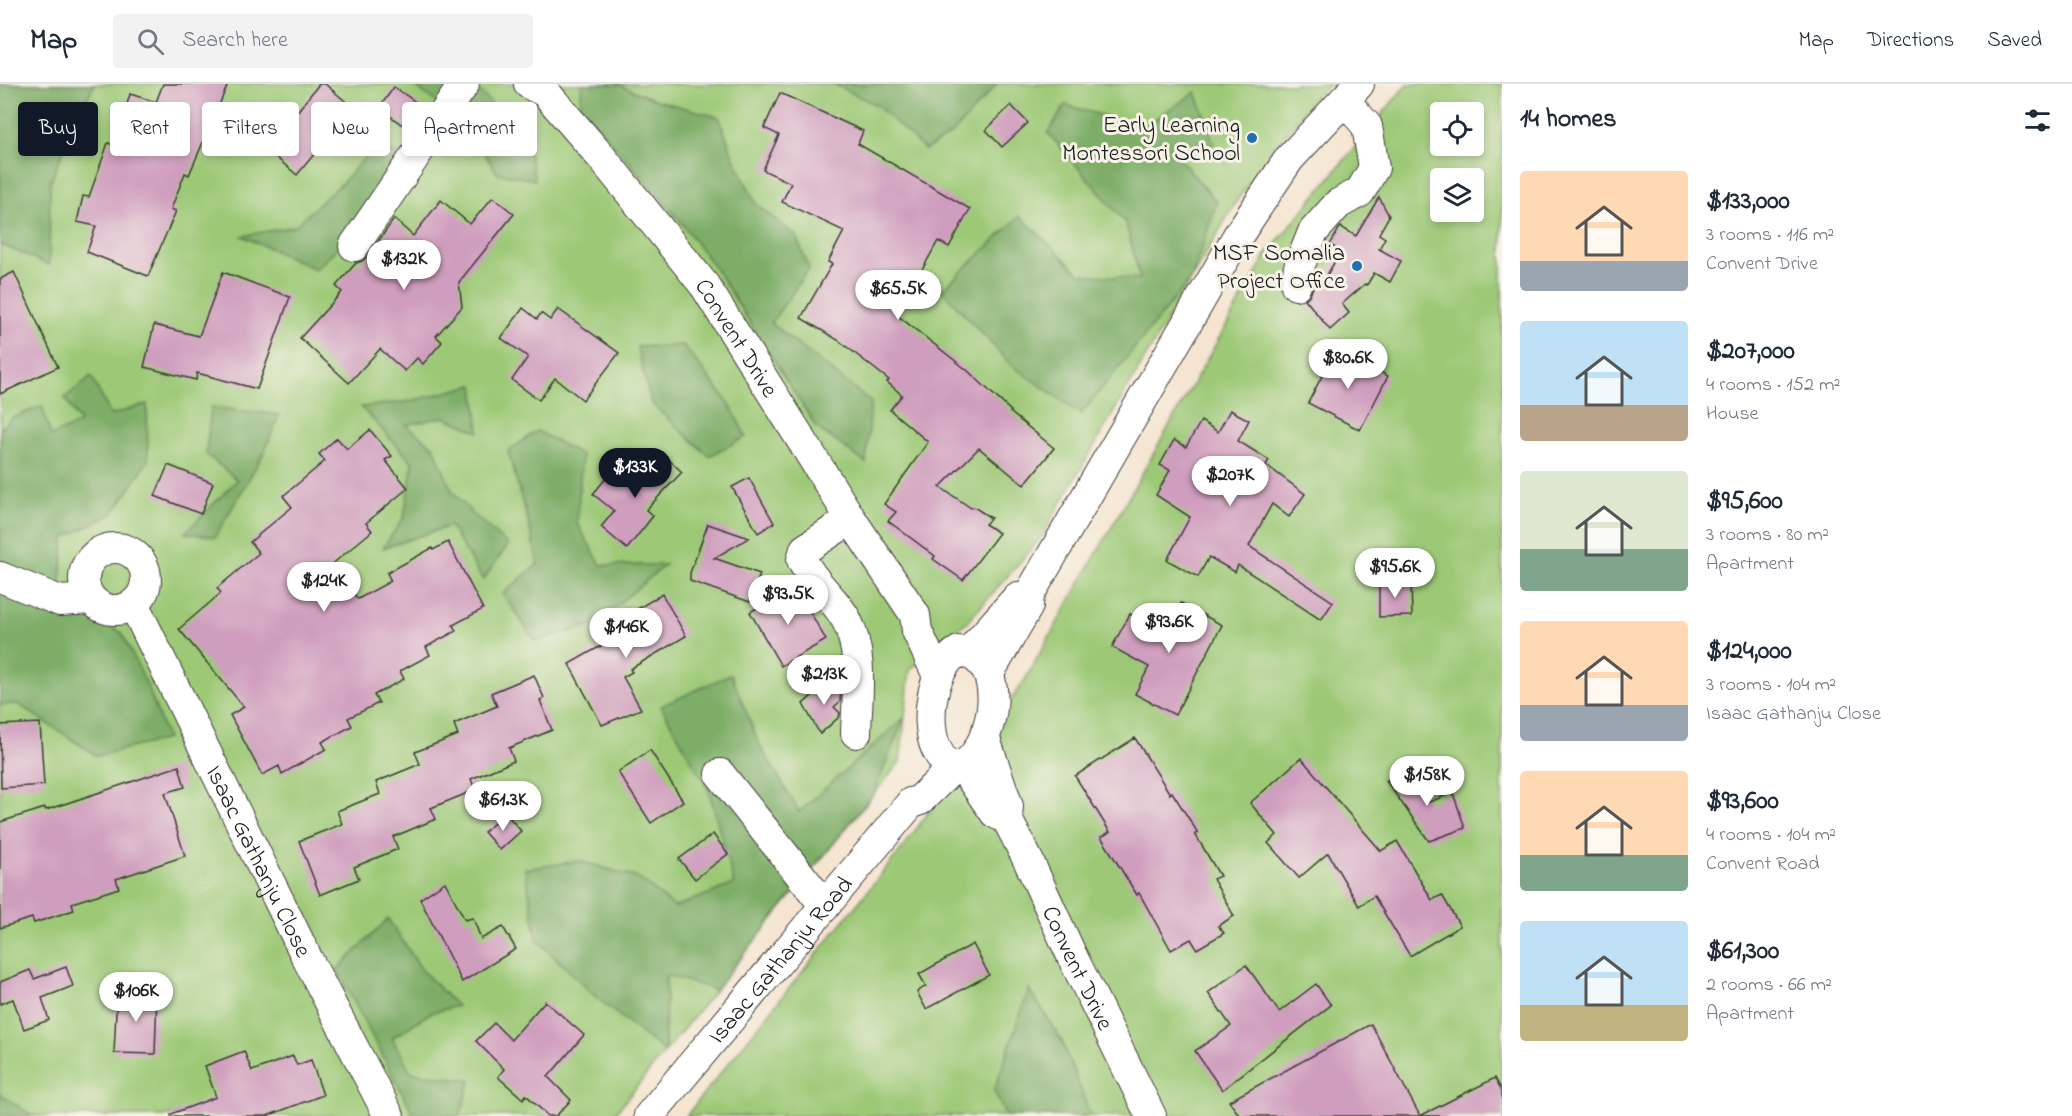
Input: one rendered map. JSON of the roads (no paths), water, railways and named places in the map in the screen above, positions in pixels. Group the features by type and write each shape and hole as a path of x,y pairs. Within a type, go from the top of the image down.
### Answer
{"street":[{"path":"354,246 464,84"},
{"name":"Convent Drive","path":"529,84 545,92 603,159 705,285 850,519 915,615 917,631 938,676"},
{"path":"1029,595 1020,596 964,652 952,655 938,676 933,691 932,729 952,761 995,813 1007,819 1008,806 985,739 992,704 989,673 1028,606 1029,595 1237,237 1289,159 1351,92 1367,126 1374,168 1360,192 1338,204 1313,232 1299,267 1296,285"},
{"path":"850,519 805,549 802,560 807,571 845,618 852,637 857,654 856,733"},
{"path":"107,548 123,548 134,554 143,564 147,576 145,589 134,605 119,610 104,608 91,599 85,585 86,570 93,556 107,548"},
{"path":"0,577 60,601 91,599"},
{"name":"Isaac Gathanju Close","path":"134,605 308,960 389,1116"},
{"name":"Convent Drive","path":"915,615 929,621 964,652 984,665 989,673"},
{"name":"Isaac Gathanju Road","path":"649,1116 911,803 920,800 952,761 970,762 985,739"},
{"path":"720,774 825,906"},
{"name":"Convent Drive","path":"1007,819 1151,1116"}],"place":[{"name":"Early Learning Montessori School","path":"1252,138"},
{"name":"MSF Somalia Project Office","path":"1357,266"}]}
